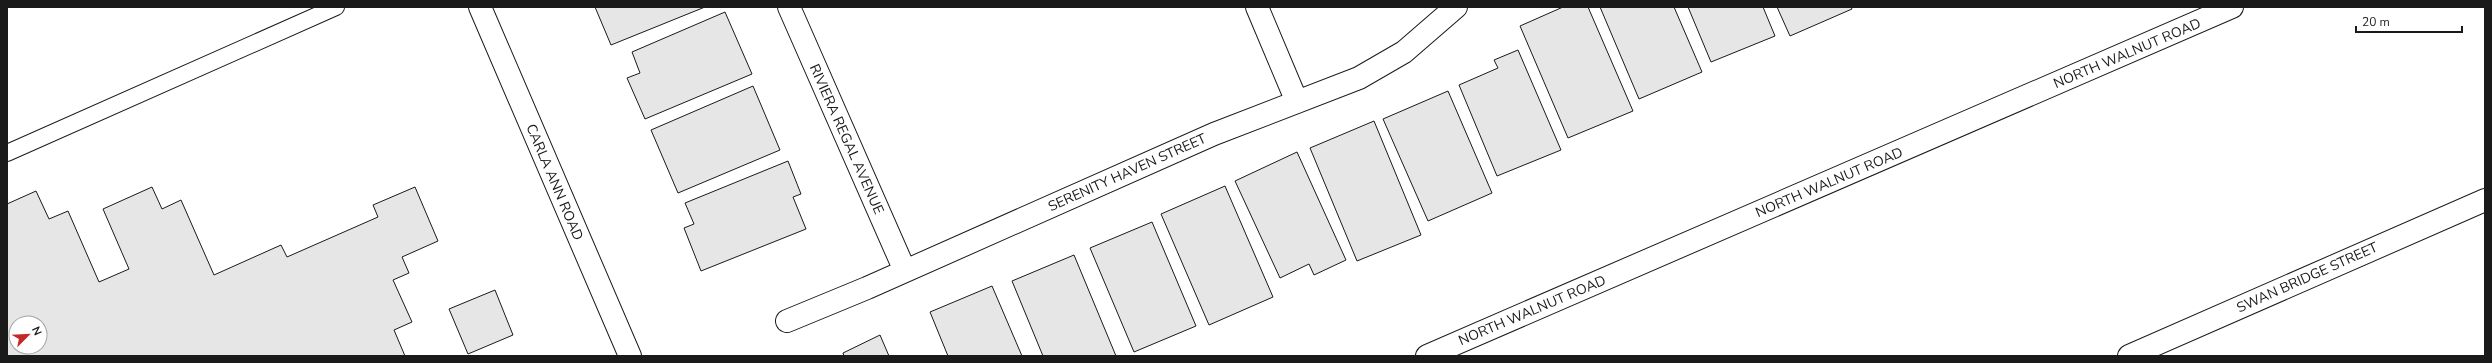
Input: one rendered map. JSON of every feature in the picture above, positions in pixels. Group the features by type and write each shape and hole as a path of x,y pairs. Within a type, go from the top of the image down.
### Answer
{"street":[{"name":"CARLA ANN ROAD","path":"480,7 630,356"},
{"name":"RIVIERA REGAL AVENUE","path":"789,7 904,271"},
{"path":"1257,7 1297,102"},
{"name":"SERENITY HAVEN STREET","path":"787,321 1214,134 1359,78 1404,52 1456,7"},
{"name":"NORTH WALNUT ROAD","path":"1427,356 2232,7"},
{"name":"SWAN BRIDGE STREET","path":"2129,356 2485,200"}],"lane":[{"path":"7,153 336,7"}],"building":[{"path":"595,7 705,7 611,45"},
{"path":"1563,7 1588,7 1633,111 1568,138 1520,26"},
{"path":"1600,7 1674,7 1702,72 1639,99"},
{"path":"1688,7 1763,7 1775,36 1711,62"},
{"path":"1777,7 1851,7 1852,9 1790,36"},
{"path":"725,12 752,74 645,119 627,78 640,73 632,52"},
{"path":"1518,50 1561,150 1497,176 1459,85 1498,68 1494,60"},
{"path":"753,86 780,150 678,193 651,130"},
{"path":"1448,91 1492,193 1428,221 1383,119"},
{"path":"1374,121 1421,235 1357,261 1310,148"},
{"path":"1297,152 1346,260 1314,275 1309,264 1280,278 1235,181"},
{"path":"788,161 801,194 793,197 806,229 701,271 684,228 694,224 685,203"},
{"path":"1225,186 1273,297 1209,325 1161,214"},
{"path":"152,187 162,209 181,200 214,275 281,245 287,257 378,217 373,205 415,187 438,241 402,257 409,273 393,280 412,322 394,330 405,356 7,356 7,204 36,191 49,219 68,211 99,282 129,269 103,209"},
{"path":"1152,222 1196,326 1134,352 1090,248"},
{"path":"1074,255 1116,356 1043,356 1012,281"},
{"path":"992,286 1022,356 948,356 930,312"},
{"path":"495,290 513,335 468,354 449,309"},
{"path":"880,335 889,356 844,356 843,353"}]}
